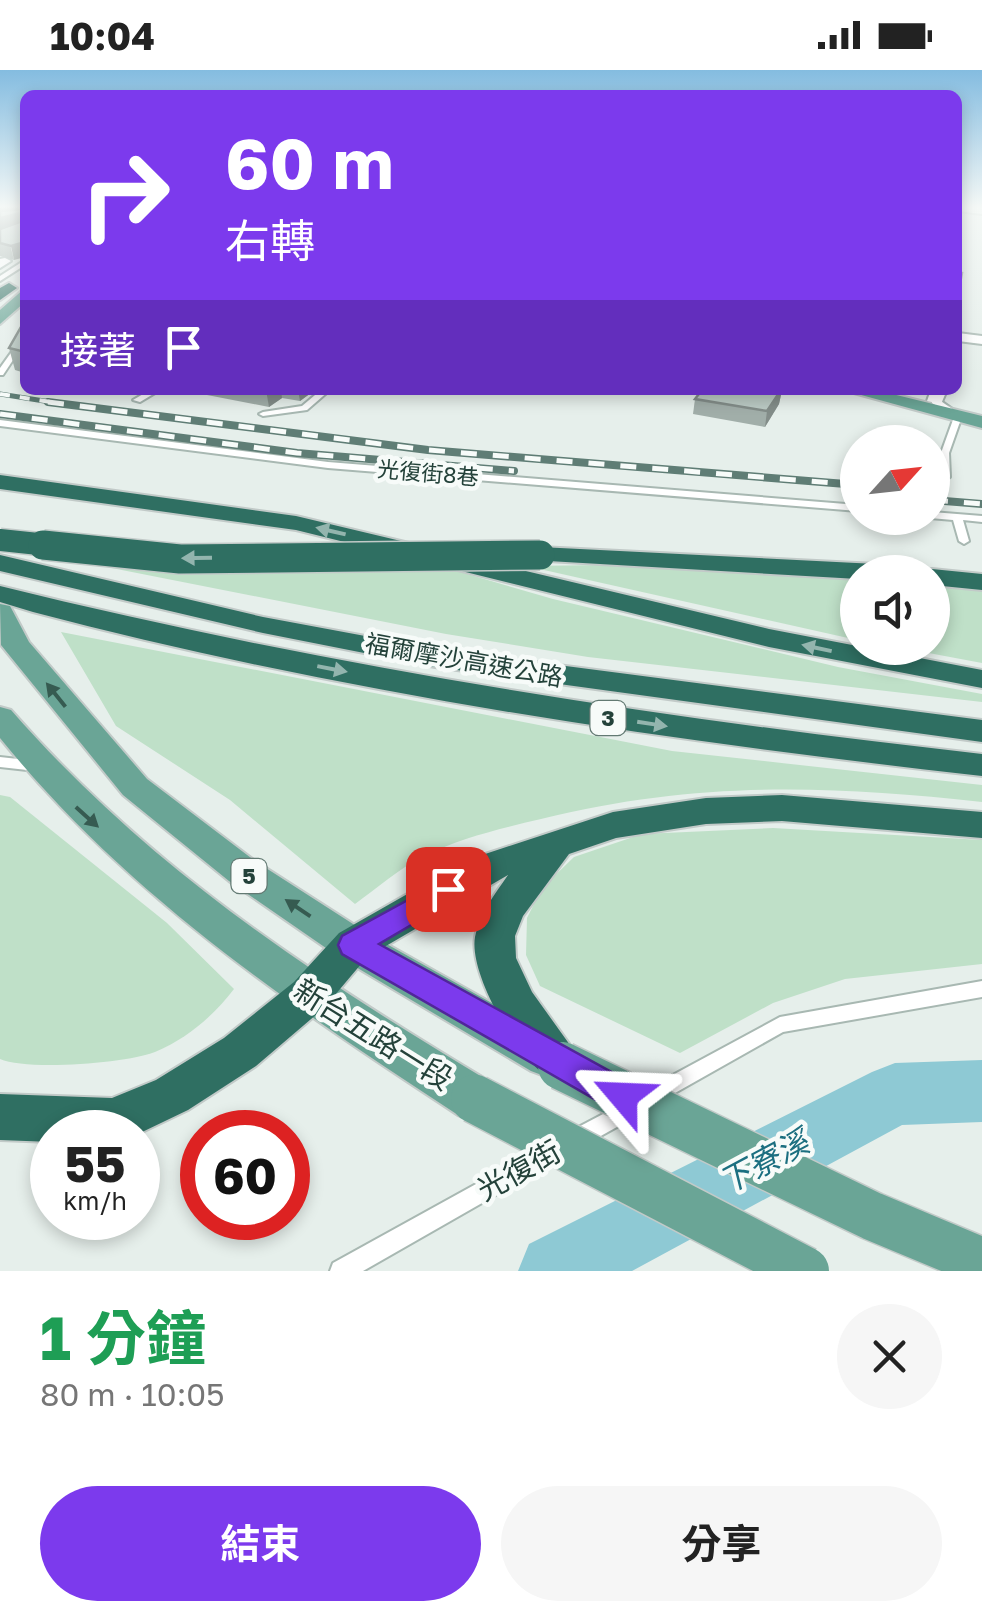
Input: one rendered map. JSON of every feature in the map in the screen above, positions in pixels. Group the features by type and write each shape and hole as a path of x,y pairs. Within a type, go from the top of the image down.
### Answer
{"highway":[{"path":"0,482 296,522 770,638 982,679"},
{"path":"0,500 172,507"},
{"path":"0,540 180,558 540,555 840,570"},
{"name":"福爾摩沙高速公路","path":"0,563 263,625 435,658 982,731"},
{"path":"950,579 982,582"},
{"name":"福爾摩沙高速公路","path":"0,594 236,651 501,701 667,727 982,765"},
{"path":"0,1117 113,1120 172,1095 240,1052 309,995 353,945 480,870 613,825 706,811 782,808 982,825"},
{"path":"558,844 508,898 495,930 494,952 500,981 562,1066"}],"main road":[{"path":"0,319 7,291"},
{"path":"873,395 982,422"},
{"path":"937,395 982,412"},
{"name":"5","path":"0,612 16,645 127,779 242,871 353,945 562,1066 872,1216 982,1262"},
{"name":"新台五路一段","path":"0,718 19,764 243,949 309,995 475,1099 805,1271"}],"lane":[{"path":"7,291 20,268"},
{"path":"0,373 20,344"},
{"path":"137,400 146,395"},
{"path":"263,414 304,408 320,395"},
{"path":"937,395 958,416 950,439"},
{"name":"光復街8巷","path":"0,423 328,465 840,507"},
{"path":"950,516 982,520"},
{"path":"958,517 964,541"},
{"name":"光復街","path":"340,1271 780,1025 982,989"}],"green space":[{"path":"61,558 426,562 553,599 838,667 982,694 982,702 588,657 446,634"},
{"path":"607,565 840,579 840,636 526,566"},
{"path":"950,587 982,589 982,663 950,657"},
{"path":"61,632 672,751 982,785 982,802 814,790 707,792 653,798 511,826 452,844 406,866 355,904 230,800 116,726"},
{"path":"0,795 10,797 167,923 234,989 208,1017 178,1040 142,1056 54,1065 0,1059"},
{"path":"773,828 982,840 982,964 845,979 773,1003 680,1053 540,986 526,955 527,918 542,888 574,857 642,834"}],"building":[{"path":"20,329 20,351 9,348"},
{"path":"698,395 778,395 767,411 695,399"}],"waterway":[{"name":"下寮溪","path":"556,1271 895,1094 982,1091"}],"railway":[{"path":"0,394 60,403"},
{"path":"48,402 60,403"},
{"path":"60,403 428,450 840,484"},
{"path":"0,414 297,453 514,471"},
{"path":"950,501 982,504"}],"route":[{"path":"448,889 353,945 562,1066 623,1096"}]}
